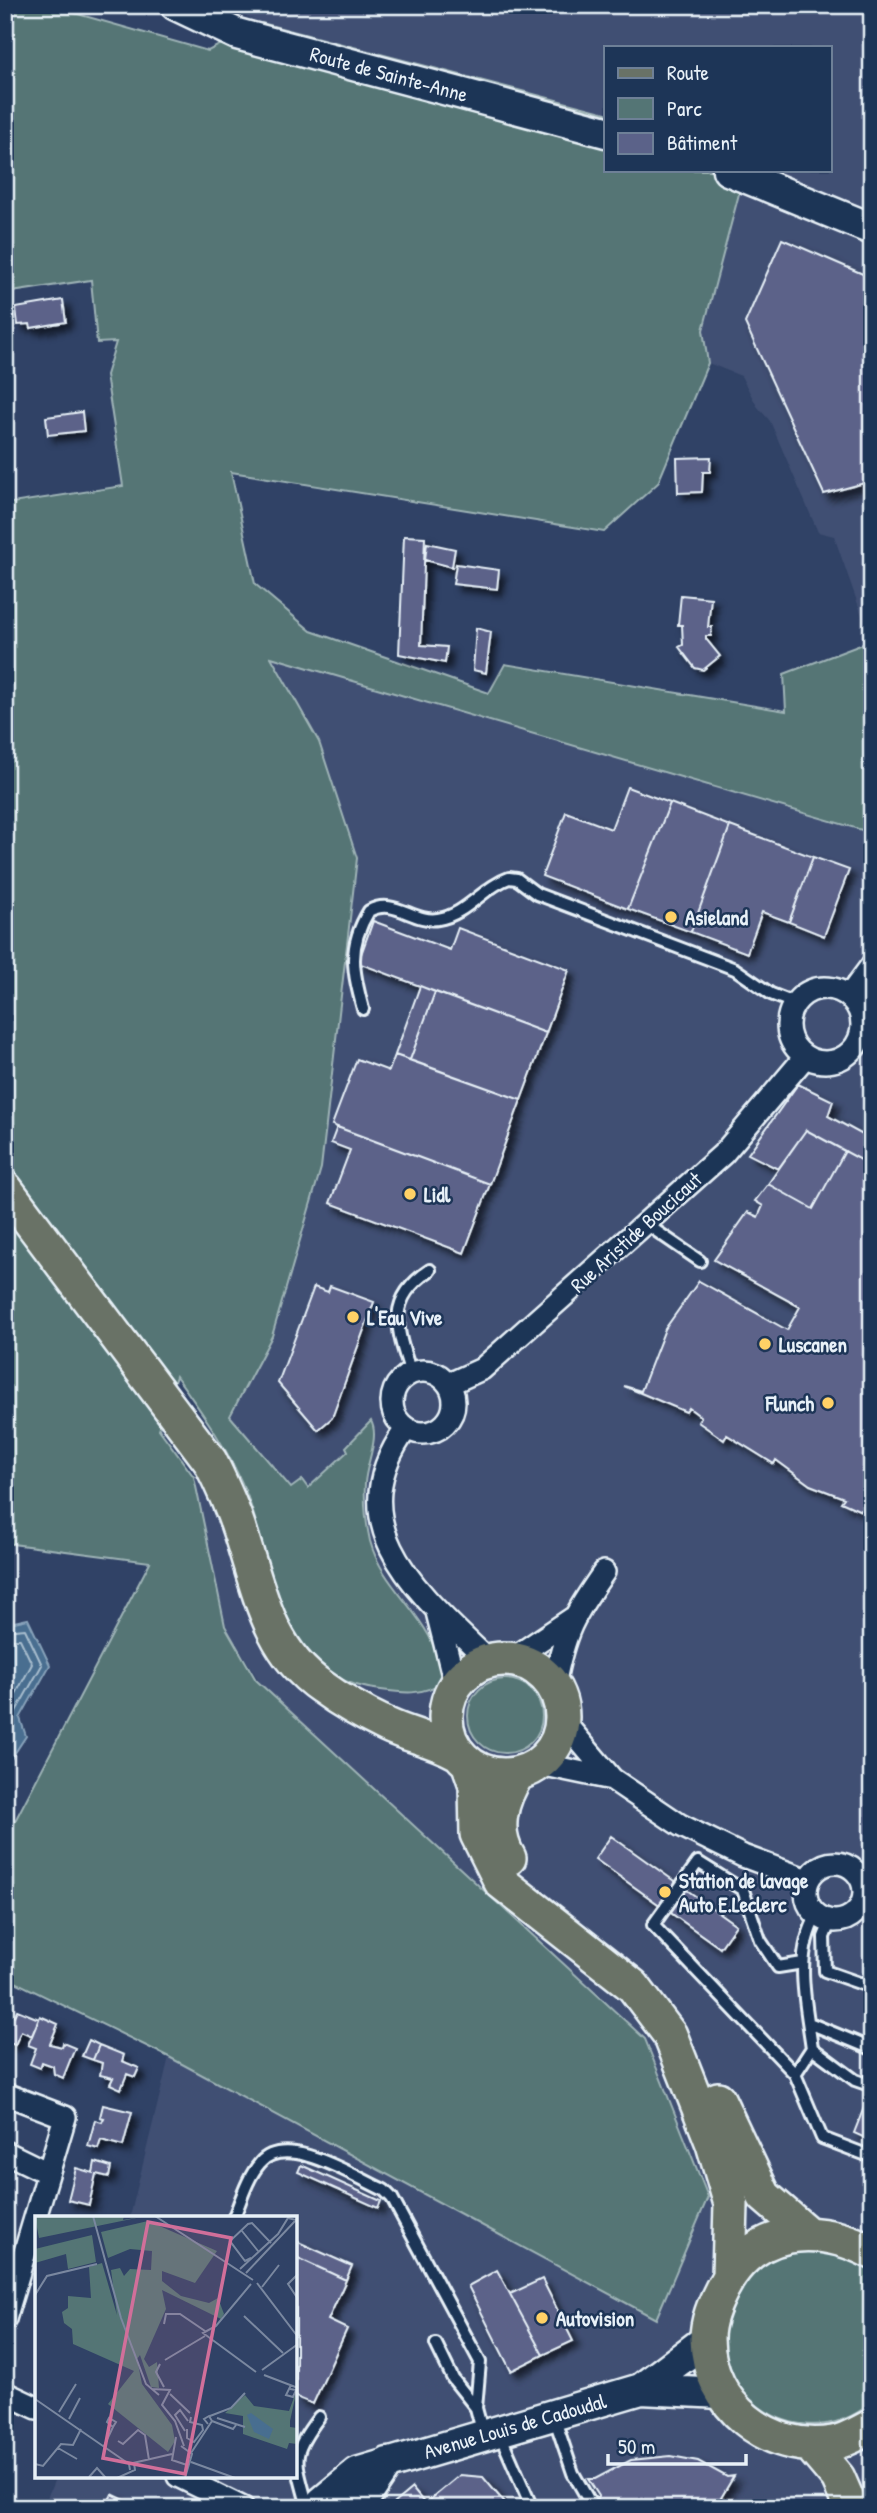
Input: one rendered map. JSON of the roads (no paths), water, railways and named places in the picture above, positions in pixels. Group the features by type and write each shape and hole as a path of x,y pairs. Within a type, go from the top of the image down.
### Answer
{"main road":[{"name":"Route de Sainte-Anne","path":"176,5 237,34 604,131"},
{"path":"733,172 872,229"},
{"path":"5,1188 210,1461 227,1495 263,1608 279,1642 296,1665 321,1687 386,1725 432,1739 492,1775 528,1769"},
{"path":"356,1706 396,1711 427,1709 451,1694 470,1669 500,1660 528,1664 543,1673 554,1686 561,1703 563,1721 559,1737 507,1790 499,1822 505,1851 515,1869 531,1885 645,1971 667,1995 687,2028 764,2196 808,2234"},
{"path":"451,1694 445,1720 448,1737 476,1785 477,1834 501,1882 633,1986 670,2035 713,2144 731,2204 729,2276"},
{"path":"863,2241 808,2234 768,2242 747,2257 729,2276 712,2308 707,2339 713,2375 722,2393 745,2421 778,2439 810,2445 836,2443 872,2426"},
{"name":"Avenue Louis de Cadoudal","path":"641,2389 663,2369 707,2339"},
{"name":"Avenue Louis de Cadoudal","path":"319,2505 357,2473 486,2426 554,2416 641,2389 722,2393"},
{"path":"810,2445 838,2478 851,2508"},
{"path":"358,2508 388,2463"}],"street":[{"path":"849,996 872,965"},
{"path":"820,987 836,989 849,996 858,1006 862,1018 865,1046 835,1061 805,1057 787,1033 788,1017 794,1003 806,992 820,987"},
{"name":"Rue Aristide Boucicaut","path":"449,1384 482,1369 723,1154 805,1057"},
{"path":"432,1372 449,1384 455,1404 447,1423 423,1434 406,1429 398,1422 391,1403 396,1385 411,1373 432,1372"},
{"path":"406,1429 398,1439 380,1485 380,1525 394,1558 437,1610 500,1660 573,1618"},
{"path":"554,1686 561,1647 573,1618 604,1572"},
{"path":"437,1610 451,1694"},
{"path":"563,1721 612,1779 680,1825 743,1856 808,1880"},
{"path":"528,1769 612,1779"},
{"path":"836,1862 845,1864 858,1874 867,1899 848,1917 824,1918 806,1899 808,1880 819,1867 836,1862"},
{"path":"5,2094 65,2117 35,2216"},
{"path":"5,2152 48,2173"},
{"path":"5,2319 35,2217"},
{"path":"5,2393 35,2407"},
{"path":"182,2478 243,2508"}],"lane":[{"path":"363,1009 352,970 369,911 384,905 436,920 468,906 509,878 517,879 537,894 734,968 771,994 794,1003"},
{"path":"646,1224 700,1261"},
{"path":"411,1373 398,1322 400,1299 410,1283 430,1270"},
{"path":"803,1963 778,1968 760,1940 743,1890 698,1862 653,1926 795,2074 822,2138 872,2157"},
{"path":"795,2074 812,2048 803,1963 807,1932 824,1918"},
{"path":"824,1918 825,1971 869,1985"},
{"path":"809,2023 872,2049"},
{"path":"812,2048 855,2080 872,2086"},
{"path":"234,2216 261,2161 280,2152 302,2153 384,2190 392,2198 480,2362 486,2426"},
{"path":"436,2344 453,2379 486,2426 533,2508"},
{"path":"554,2416 573,2473 593,2508"},
{"path":"319,2417 298,2446 298,2469 319,2505"}],"water":[{"path":"28,1619 50,1665 20,1718 26,1736 5,1768 5,1729 10,1723 5,1718 5,1624"}],"place":[{"name":"Asieland","path":"671,917"},
{"name":"Lidl","path":"410,1194"},
{"name":"L'Eau Vive","path":"353,1317"},
{"name":"Luscanen","path":"765,1344"},
{"name":"Flunch","path":"828,1403"},
{"name":"Station de lavage Auto E.Leclerc","path":"665,1892"},
{"name":"Autovision","path":"542,2318"}]}
